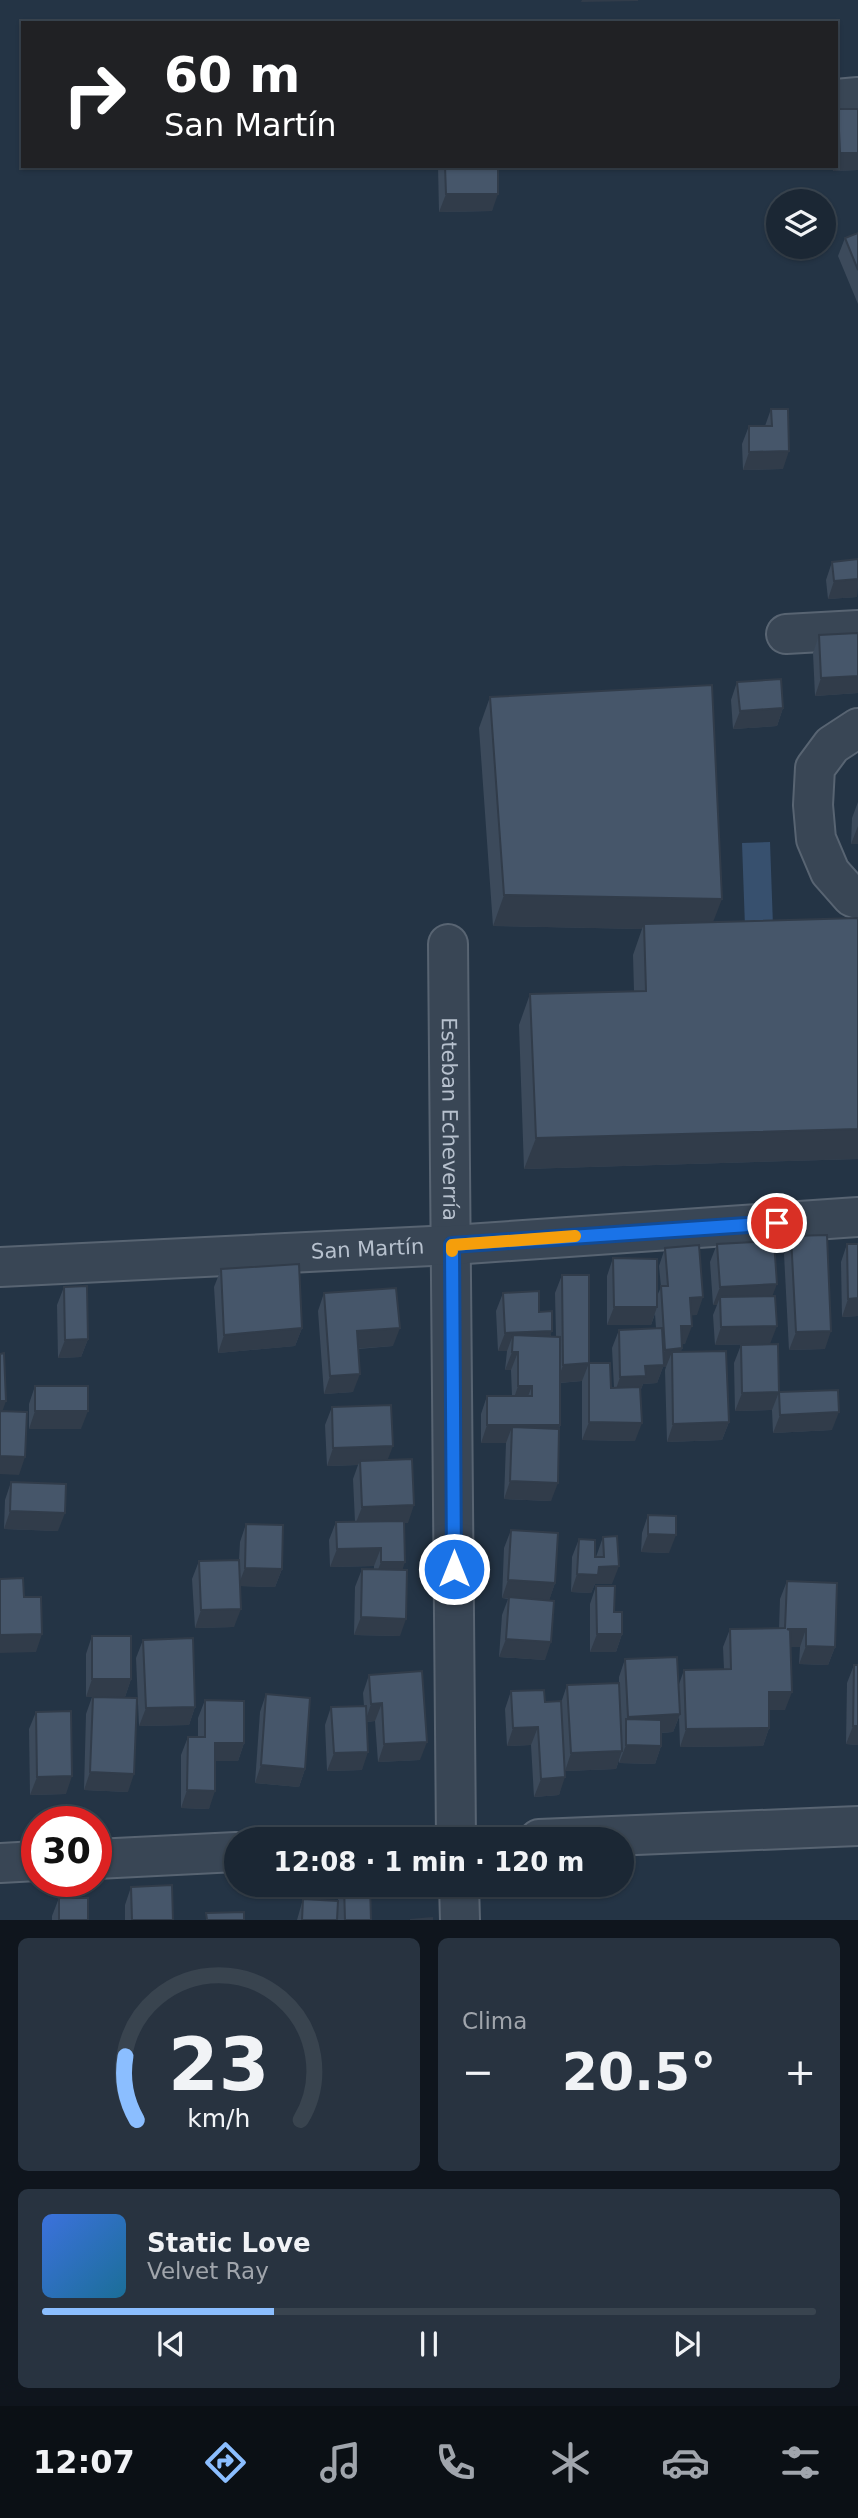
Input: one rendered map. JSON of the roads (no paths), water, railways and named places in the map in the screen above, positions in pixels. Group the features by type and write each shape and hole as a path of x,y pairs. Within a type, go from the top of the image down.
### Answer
{"street":[{"path":"838,99 858,97"},
{"path":"786,634 858,630"},
{"path":"858,728 832,744 815,768 813,805 817,839 830,872 852,897 858,899"},
{"name":"Esteban Echeverría","path":"448,944 457,1827"},
{"name":"San Martín","path":"0,1267 452,1245 858,1217"},
{"path":"634,1835 858,1826"},
{"path":"112,1858 224,1854"},
{"path":"0,1863 21,1862"},
{"path":"459,1897 460,1920"}],"water":[{"path":"770,842 773,926 745,927 742,843"}]}
